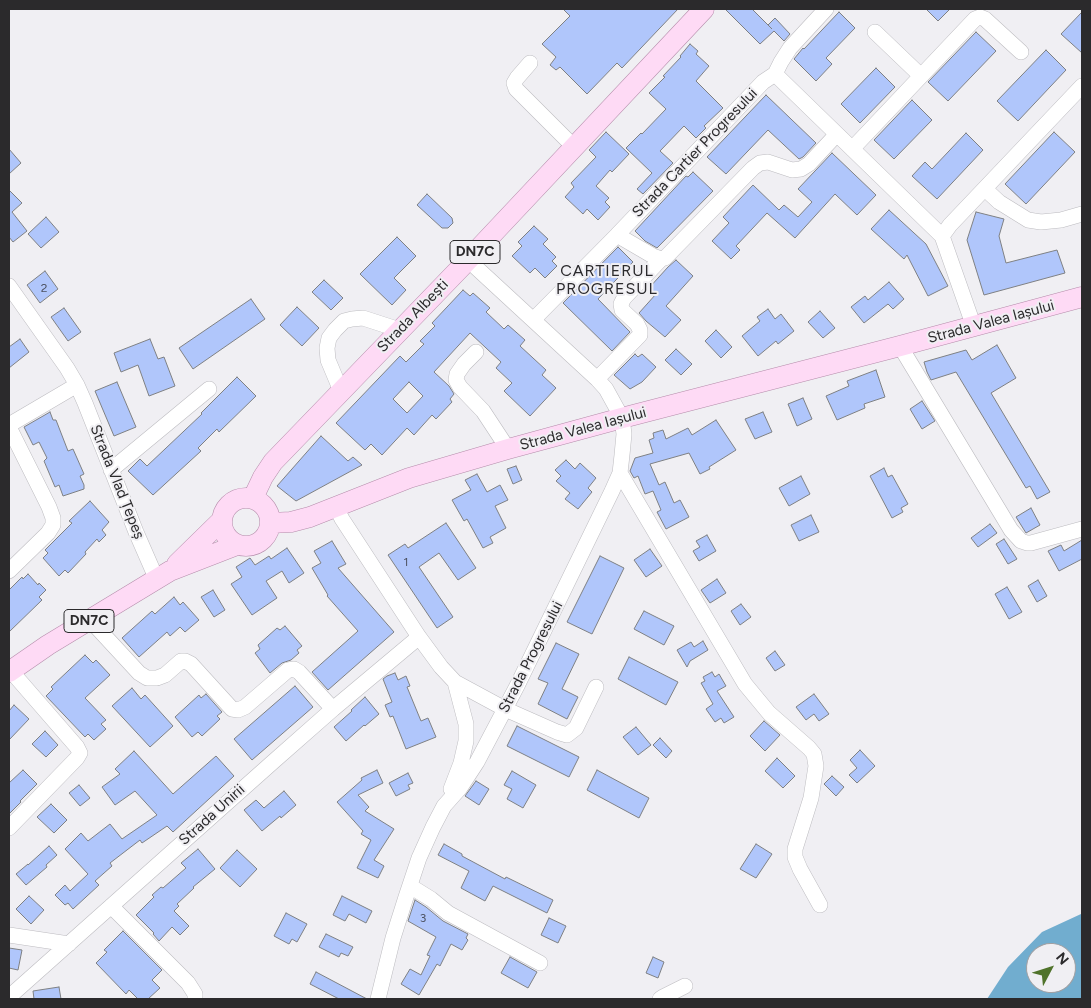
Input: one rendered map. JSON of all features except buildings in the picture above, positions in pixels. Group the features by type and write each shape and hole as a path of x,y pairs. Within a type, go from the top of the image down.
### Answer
{"main road":[{"name":"Strada Albești","path":"253,498 273,462 468,260 704,9"},
{"name":"Strada Valea Iașului","path":"270,523 291,522 310,517 409,478 508,449 1082,297"},
{"path":"237,545 225,535 221,520 226,507 232,501 246,497 261,502 269,515 270,523"},
{"path":"164,575 221,520"},
{"name":"DN7C","path":"10,671 48,645 164,575 237,545 252,546 265,537 269,531 270,523"}],"street":[{"name":"Strada Cartier Progresului","path":"533,320 764,82 775,74 780,62 790,48 826,9"},
{"path":"852,149 976,19 980,17 985,19 1021,52"},
{"path":"875,32 921,76"},
{"path":"530,64 514,83 516,89 574,147"},
{"path":"775,74 942,236 974,327"},
{"path":"942,236 950,224 1082,86"},
{"path":"597,379 640,335 637,324 622,310 620,304 661,259 672,253 753,168 760,163 768,162 792,170 801,169 809,164 837,134"},
{"path":"985,189 999,202 1028,220 1041,222 1061,220 1082,214"},
{"path":"617,235 661,259"},
{"path":"468,260 597,379 606,389 622,418"},
{"name":"Strada Vlad Țepeș","path":"9,286 77,385 111,470 164,575"},
{"path":"341,391 328,360 330,338 335,330 344,321 352,318 363,318 400,330"},
{"path":"900,346 1011,530 1021,542 1031,543 1082,529"},
{"path":"476,352 464,364 457,374 456,380 460,387 483,411 508,449"},
{"path":"9,571 48,533 53,525 53,518 9,426 77,385"},
{"path":"111,470 210,389"},
{"name":"Strada Progresului","path":"378,999 393,938 419,858 432,827 444,806 460,788 477,762 588,542 620,473 624,434 622,418"},
{"path":"620,473 745,684 769,713 814,754 816,766 810,798 795,849 795,857 820,905"},
{"path":"336,507 419,637 441,667 455,682 505,709 567,735 576,728 596,687"},
{"path":"90,620 138,673 147,678 157,678 166,675 181,661 185,661 191,664 232,709 238,710 245,707 288,670 294,669 299,672 333,710"},
{"name":"Strada Unirii","path":"9,997 333,710 419,637"},
{"path":"9,828 78,758 80,753 77,747 10,671"},
{"path":"444,806 462,763 466,741 466,724 455,682"},
{"path":"410,886 431,899 448,913 540,962"},
{"path":"110,906 188,983 195,994 195,999"},
{"path":"9,935 69,944"},
{"path":"660,999 685,986"}],"water":[{"path":"1082,914 1082,999 987,999 1008,967 1026,948 1026,993 1076,993 1076,943 1031,943 1042,932"}],"district":[{"name":"CARTIERUL PROGRESUL","path":"607,280"}]}
